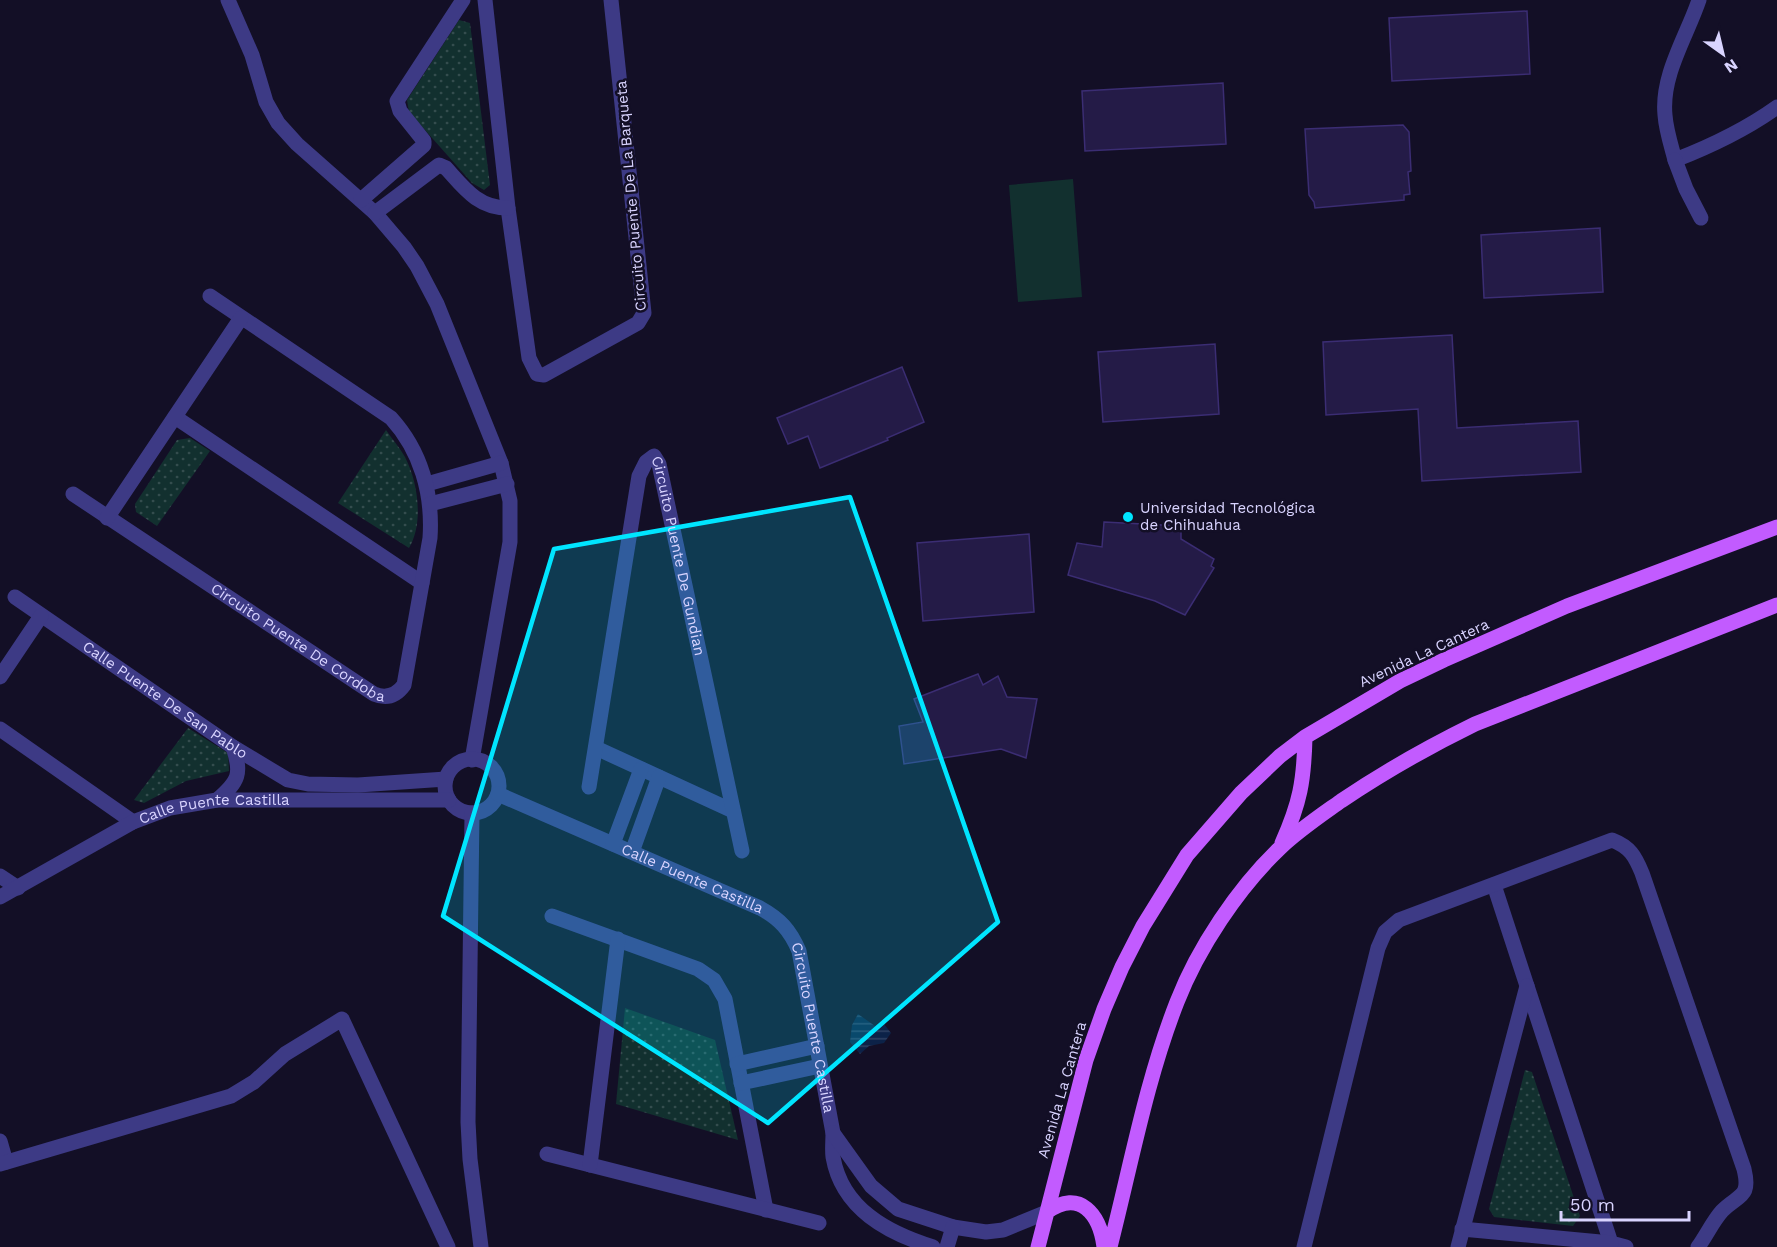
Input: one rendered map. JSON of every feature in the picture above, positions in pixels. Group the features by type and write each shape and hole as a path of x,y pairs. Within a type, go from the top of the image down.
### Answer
{"main road":[{"name":"Avenida La Cantera","path":"1038,1247 1086,1060 1104,1009 1143,926 1187,855 1241,793 1280,756 1305,737 1365,700 1444,660 1567,606 1777,527"},
{"path":"1110,1247 1159,1052 1178,1000 1199,956 1227,911 1254,876 1280,848 1310,823 1364,786 1427,748 1475,724 1777,605"},
{"path":"1280,848 1293,820 1299,799 1304,774 1305,737"},
{"path":"1047,1212 1057,1205 1069,1203 1080,1205 1097,1218 1104,1247"}],"street":[{"path":"228,0 252,55 266,102 278,123 297,144 375,213 404,248 428,284 501,463 507,484 511,519 508,565 472,760"},
{"path":"361,200 424,145 424,141 400,111 397,101 463,0"},
{"name":"Circuito Puente De La Barqueta","path":"485,0 507,208 529,358 537,374 544,375 642,319 644,307 611,0"},
{"path":"1699,0 1674,61 1666,93 1665,114 1675,160 1686,189 1701,218"},
{"path":"1675,160 1714,145 1777,107"},
{"path":"375,213 439,165 446,168 476,199 495,208 507,208"},
{"name":"Circuito Puente De Cordoba","path":"73,495 380,696 394,694 404,685 430,538 430,504 427,484 408,439 391,418 210,296"},
{"path":"107,518 241,318"},
{"path":"175,417 423,583"},
{"name":"Circuito Puente De Gundian","path":"589,787 639,476 646,462 654,456 659,464 742,851"},
{"path":"427,484 501,463"},
{"path":"430,504 507,484"},
{"name":"Calle Puente De San Pablo","path":"15,597 233,747 288,780"},
{"path":"0,677 41,616"},
{"path":"0,729 133,822"},
{"path":"217,800 230,789 238,774 239,765 233,747"},
{"path":"596,748 733,811"},
{"path":"472,760 486,763 496,773 498,780 498,794 491,806 479,813 458,810 446,793 446,779 453,767 472,760"},
{"path":"613,844 641,769"},
{"path":"632,852 659,777"},
{"name":"Calle Puente Castilla","path":"288,780 308,784 358,784 446,779"},
{"path":"358,784 359,801"},
{"name":"Calle Puente Castilla","path":"498,794 760,908 785,925"},
{"name":"Calle Puente Castilla","path":"0,897 133,822 170,808 217,800 449,800"},
{"path":"464,1247 480,1245 468,1122 472,813"},
{"path":"1304,1247 1378,948 1385,932 1399,920 1612,840 1623,844 1632,852 1642,873 1747,1183 1742,1195 1722,1211 1698,1247"},
{"path":"0,876 18,888"},
{"path":"1462,1229 1619,1245 1527,986 1494,885"},
{"path":"552,916 698,969 714,980 725,999 766,1210"},
{"name":"Circuito Puente Castilla","path":"785,925 793,936 799,951 833,1133 833,1156 838,1175 848,1193 874,1221 906,1238 933,1247"},
{"path":"590,1165 618,939"},
{"path":"1458,1247 1527,986"},
{"path":"0,1141 3,1163 231,1096 254,1082 285,1054 342,1019 448,1247"},
{"path":"737,1064 817,1046"},
{"path":"741,1083 820,1066"},
{"name":"Circuito Puente Castilla","path":"833,1133 860,1173 884,1199 898,1209 953,1227 986,1232 1004,1230 1047,1212"},
{"path":"547,1155 819,1223"},
{"path":"947,1247 953,1227"}],"highlighted area":[{"path":"850,497 998,922 768,1123 443,916 554,549"}],"green space":[{"path":"459,20 470,23 490,185 484,190 472,183 409,112 407,100"},
{"path":"1073,179 1082,297 1018,302 1009,185"},
{"path":"386,430 410,467 416,490 417,527 409,548 338,503"},
{"path":"190,438 210,451 157,526 136,512 135,504 177,440"},
{"path":"188,728 228,753 229,771 186,781 144,803 134,800"},
{"path":"625,1008 715,1040 738,1140 616,1104"},
{"path":"1525,1070 1532,1072 1580,1216 1573,1226 1494,1217 1489,1209"}],"water":[{"path":"858,1014 875,1026 884,1024 891,1033 884,1043 869,1046 860,1054 850,1042 852,1025"}],"building":[{"path":"1527,11 1530,74 1392,81 1389,18"},
{"path":"1223,83 1226,144 1085,151 1082,91"},
{"path":"1403,125 1409,132 1411,171 1408,172 1410,194 1404,195 1404,200 1315,208 1309,195 1305,129"},
{"path":"1600,228 1603,292 1484,298 1481,235"},
{"path":"1452,335 1457,428 1578,421 1581,472 1422,481 1418,409 1326,415 1323,342"},
{"path":"1215,344 1219,414 1103,422 1098,352"},
{"path":"902,367 924,422 887,438 888,440 820,468 808,436 788,444 777,418"},
{"path":"1104,522 1181,526 1181,539 1214,559 1211,566 1214,568 1185,615 1155,601 1068,575 1077,543 1102,547"},
{"path":"1029,534 1034,612 923,621 917,543"},
{"path":"978,674 983,685 998,676 1007,697 1037,699 1026,758 1001,749 904,764 899,726 923,722 914,699"}],"place":[{"name":"Universidad Tecnológica de Chihuahua","path":"1128,517"}]}
